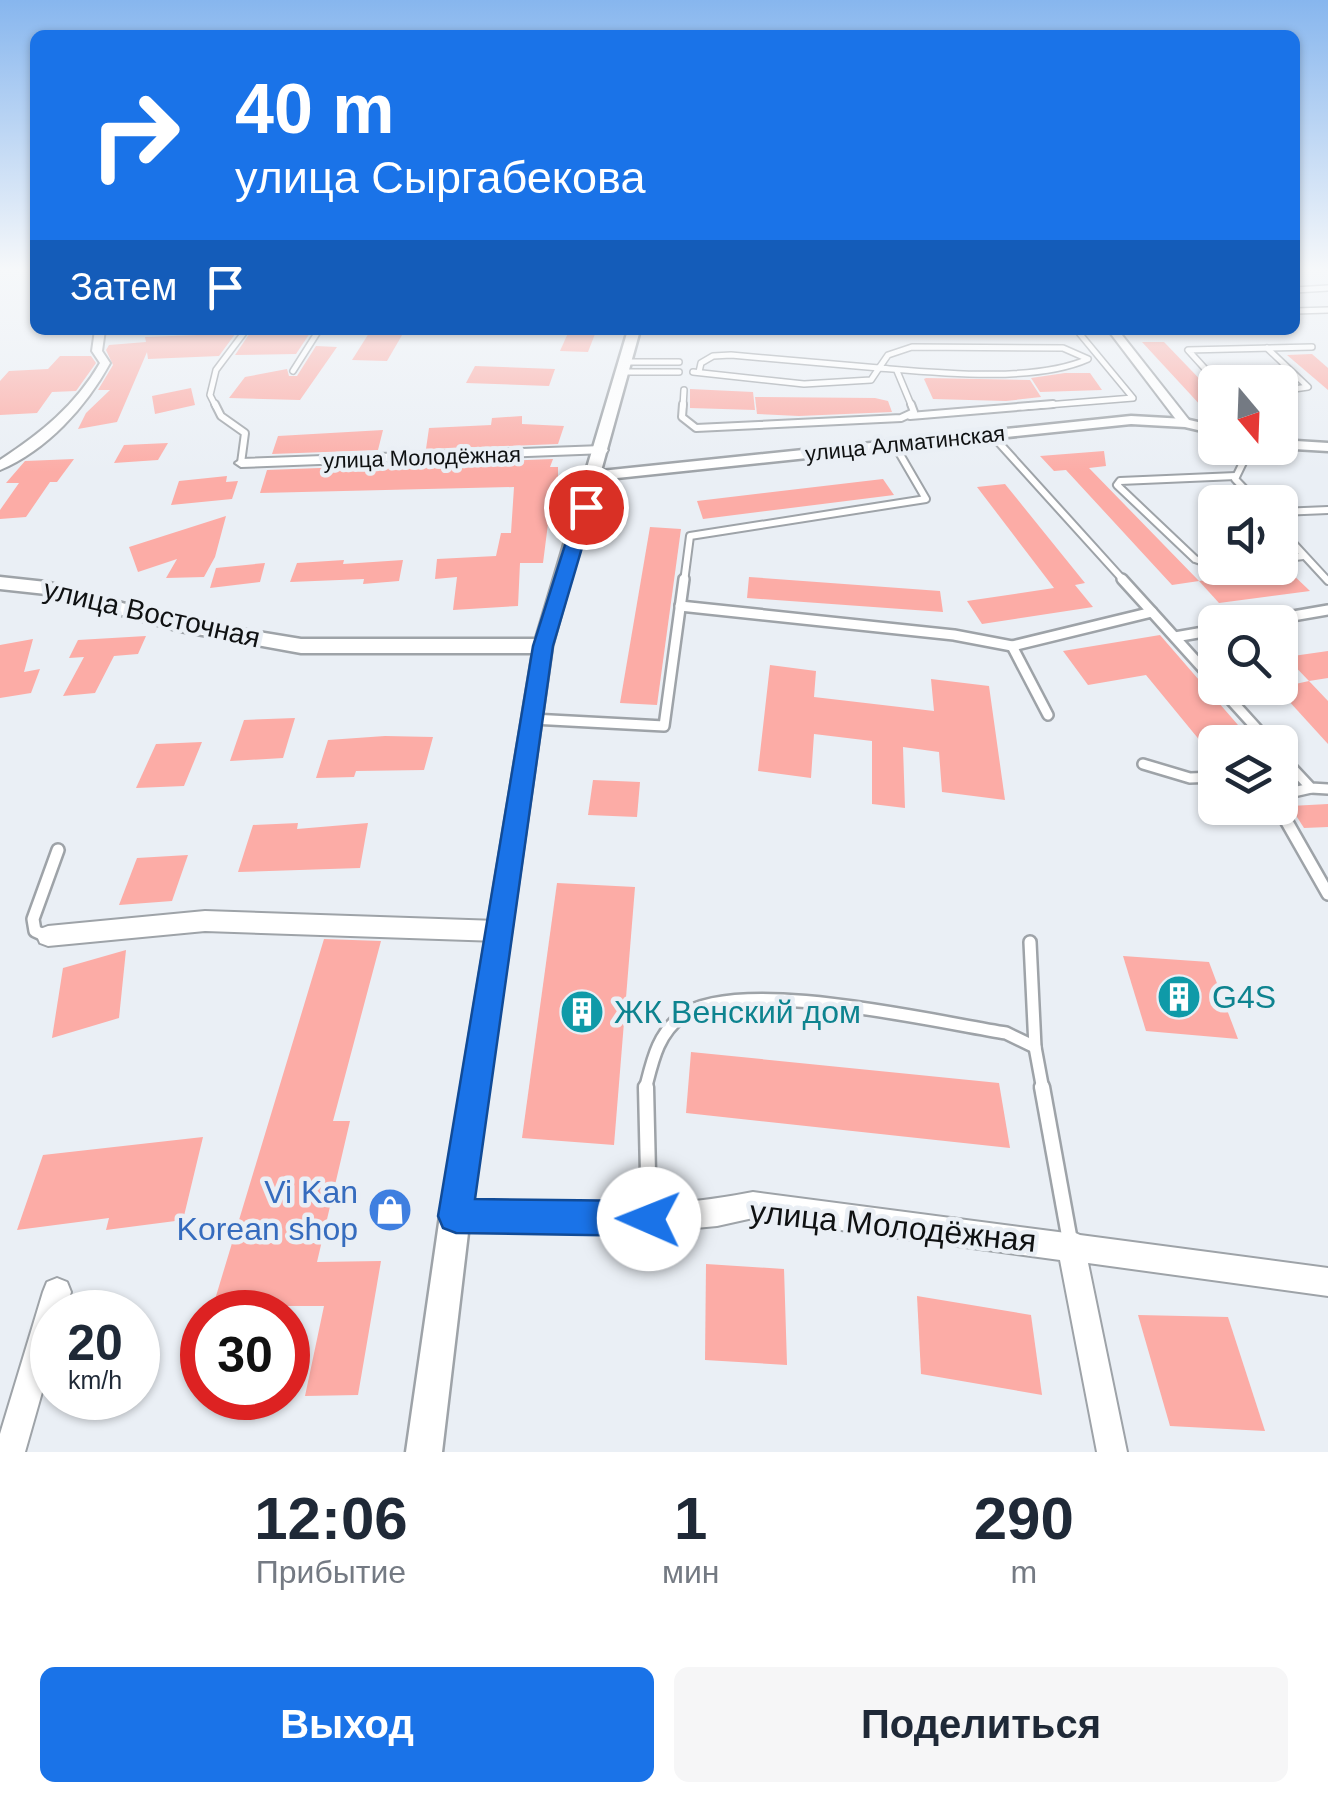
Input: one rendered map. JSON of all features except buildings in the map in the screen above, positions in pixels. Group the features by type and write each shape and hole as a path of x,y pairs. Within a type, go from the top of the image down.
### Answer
{"street":[{"path":"0,466 69,417 84,400 105,363 97,350 99,337"},
{"path":"424,1452 543,646 633,337"},
{"path":"1118,337 1185,424"},
{"name":"улица Алматинская","path":"594,476 1130,420 1198,427"},
{"path":"1298,445 1328,447"},
{"name":"улица Молодёжная","path":"241,463 602,450"},
{"name":"улица Восточная","path":"0,583 46,588 180,625 301,646 543,646"},
{"path":"48,936 205,921 498,931"},
{"name":"улица Молодёжная","path":"456,1216 649,1219 721,1213 753,1205 1328,1282"},
{"path":"1071,1245 1112,1452"},
{"path":"10,1452 30,1384"}],"lane":[{"path":"241,337 216,370 210,396 221,416 245,433 241,463"},
{"path":"294,370 316,337"},
{"path":"684,390 684,422 705,429 1133,398 1082,337"},
{"path":"879,368 731,355 697,362 696,372 789,384 850,384 871,380 879,368 888,355 912,347 1063,348 1088,360 1073,368 1017,368 985,373 879,368"},
{"path":"1202,365 1188,350 1312,347"},
{"path":"1267,348 1285,365"},
{"path":"626,367 679,362"},
{"path":"626,367 679,372"},
{"path":"897,370 914,412 910,416"},
{"path":"991,434 1198,663"},
{"path":"532,718 664,726 690,536 926,499 894,444"},
{"path":"1240,485 1234,479 1242,465"},
{"path":"1198,560 1118,485 1120,481 1236,476"},
{"path":"1298,511 1328,510"},
{"path":"1298,550 1328,581"},
{"path":"1298,556 1303,556"},
{"path":"680,606 954,635 1012,646 1152,612"},
{"path":"1298,615 1328,610"},
{"path":"1175,637 1198,633"},
{"path":"1012,646 1048,715"},
{"path":"1236,705 1254,725"},
{"path":"1143,764 1198,778"},
{"path":"1298,774 1311,788"},
{"path":"1298,791 1328,789"},
{"path":"1289,825 1328,894"},
{"path":"48,936 35,931 33,919 58,850"},
{"path":"1030,942 1035,1047 1071,1245"},
{"path":"649,1219 645,1090 656,1048 682,1016 708,1006 773,997 1006,1034 1035,1047"}],"place":[{"name":"G4S","path":"1179,997"},
{"name":"ЖК Венский дом","path":"582,1012"},
{"name":"Vi Kan Korean shop","path":"390,1210"}],"route":[{"path":"586,507 543,646 456,1216 649,1219"}]}
